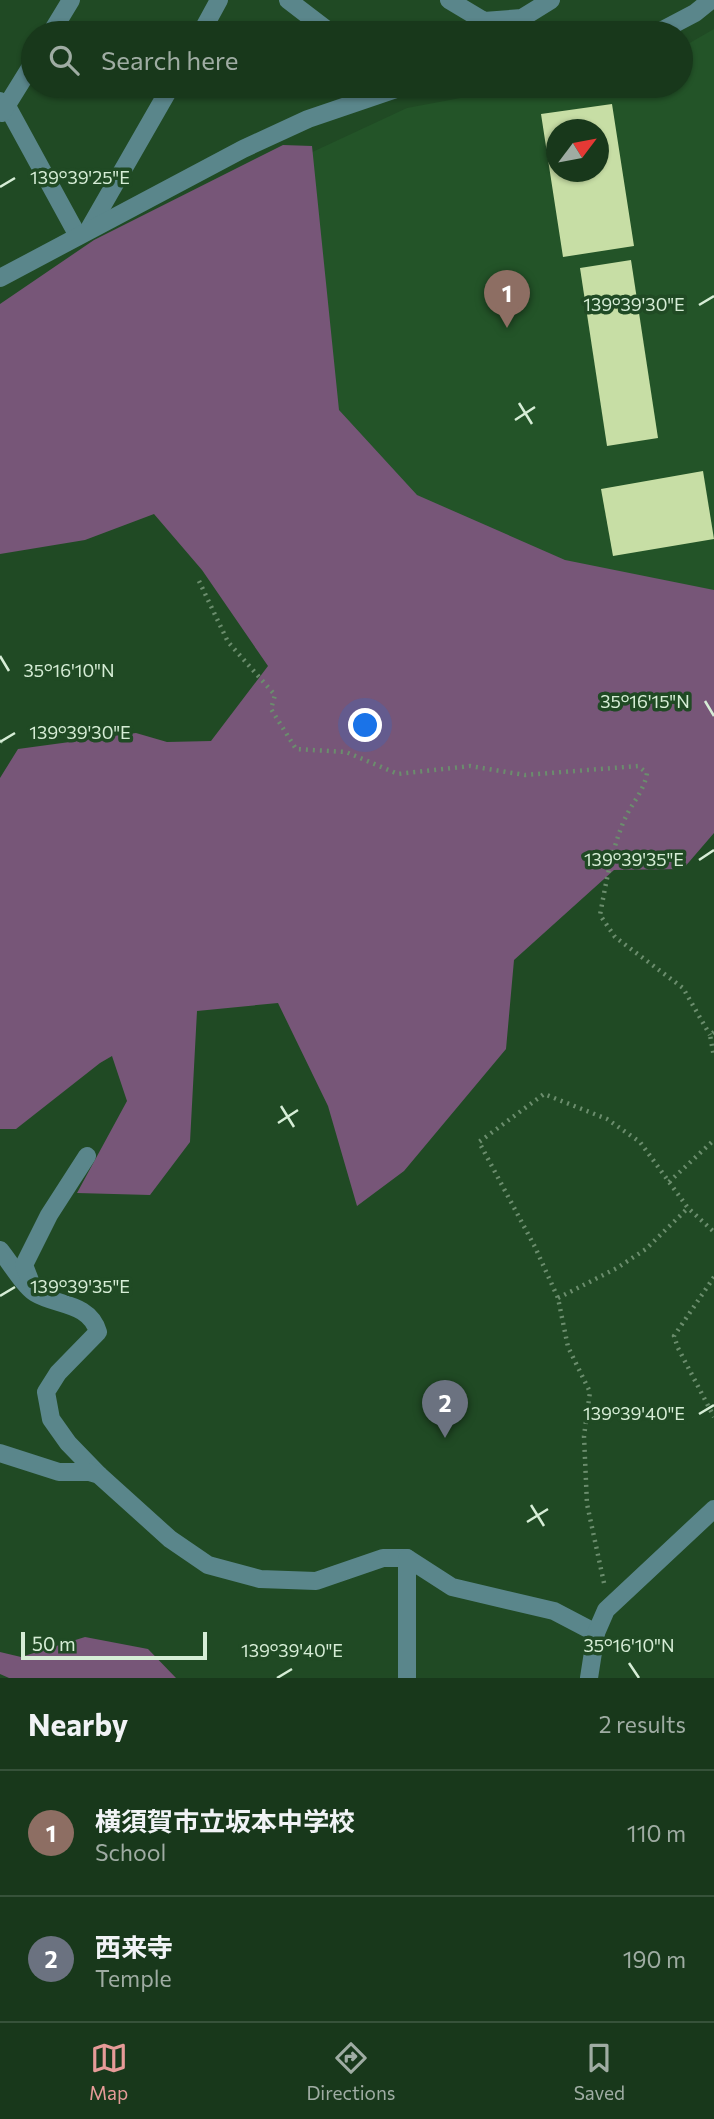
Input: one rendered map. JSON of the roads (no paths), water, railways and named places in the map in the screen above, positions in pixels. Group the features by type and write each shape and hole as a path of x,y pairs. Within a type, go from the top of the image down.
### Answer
{"street":[{"path":"58,21 71,0"},
{"path":"208,21 219,0"},
{"path":"288,0 315,21"},
{"path":"449,0 484,21 522,18 551,0"},
{"path":"680,21 711,0"},
{"path":"21,80 2,108 84,233"},
{"path":"84,233 164,98"},
{"path":"0,278 243,149 308,119 368,98"},
{"path":"35,1293 24,1265 49,1215 87,1156"},
{"path":"0,1250 35,1293 66,1303 96,1322 99,1332 58,1373 46,1392 51,1419 68,1443 99,1475 170,1539 208,1565 260,1580 316,1581 383,1558 407,1558 452,1587 554,1611 596,1633"},
{"path":"0,1452 20,1461 59,1472 89,1472 99,1475"},
{"path":"589,1678 596,1633 606,1610 714,1509"},
{"path":"407,1558 407,1678"}],"place":[{"name":"横須賀市立坂本中学校","path":"507,328"},
{"name":"西来寺","path":"445,1438"}]}
